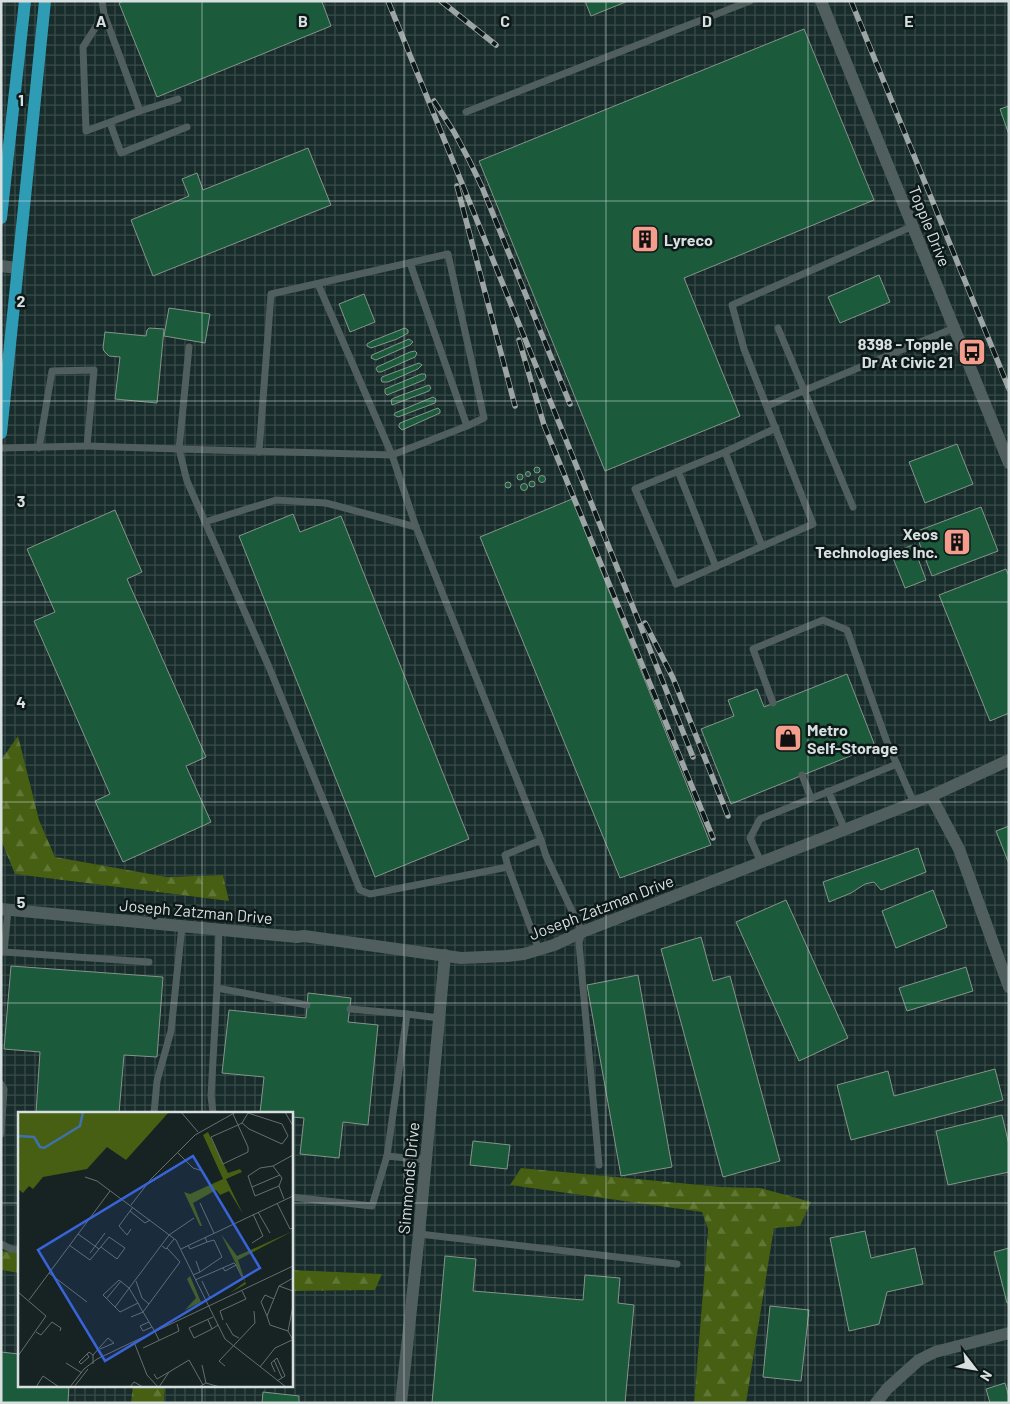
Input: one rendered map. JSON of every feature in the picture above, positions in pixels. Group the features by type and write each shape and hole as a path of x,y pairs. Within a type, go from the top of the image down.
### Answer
{"main road":[{"path":"1,218 25,1"},
{"path":"1,433 44,1"}],"street":[{"name":"Topple Drive","path":"821,1 1009,463"},
{"path":"1,266 17,268"},
{"name":"Joseph Zatzman Drive","path":"4,910 304,936 461,958 508,956 554,945 582,932 914,803 1009,760"},
{"path":"931,796 959,849 1009,987"},
{"name":"Simmonds Drive","path":"401,1403 445,955"},
{"path":"876,1403 887,1389 919,1360 935,1352 1009,1333"}],"lane":[{"path":"102,1 104,14 140,112"},
{"path":"466,112 750,1"},
{"path":"104,14 83,47 86,131 178,99"},
{"path":"110,123 121,153 187,127"},
{"path":"776,428 725,452 635,489 676,584 813,524 768,406 744,348 732,304 913,226"},
{"path":"1,448 87,446 259,452 392,455 467,426 484,418 448,254 271,294 259,452"},
{"path":"410,263 467,426"},
{"path":"318,284 392,455 416,528 546,856 582,932 580,943 599,1165"},
{"path":"778,328 853,507"},
{"path":"768,406 954,328"},
{"path":"189,347 179,449 187,481 269,667 360,890 370,894 508,867"},
{"path":"39,448 52,371 94,370 87,446"},
{"path":"725,452 762,546"},
{"path":"678,472 716,566"},
{"path":"205,522 276,500 326,503 416,528"},
{"path":"773,703 754,650 823,620 847,630 887,742 914,803"},
{"path":"761,862 750,838 760,819 897,764"},
{"path":"802,775 811,798"},
{"path":"828,791 845,830"},
{"path":"539,950 505,855 541,840"},
{"path":"4,910 2,952 149,962"},
{"path":"154,1112 157,1081 171,1031 182,926"},
{"path":"213,1112 210,1096 219,929"},
{"path":"217,988 307,1004"},
{"path":"350,1009 439,1018"},
{"path":"292,1198 372,1206 387,1156 407,1014"},
{"path":"1,1084 4,1089 1,1134"},
{"path":"387,1156 425,1160"},
{"path":"419,1234 676,1264"},
{"path":"1,1244 18,1250"}],"shaded area":[{"path":"1,1 1009,1 1009,1403 746,1403 774,1228 760,1188 722,1187 521,1168 510,1185 702,1212 708,1228 694,1403 164,1403 165,1386 292,1386 292,1291 375,1290 382,1274 292,1270 292,1112 18,1112 18,1253 1,1251 1,840 16,874 229,901 223,875 167,877 55,857 39,820 18,737 1,760"},
{"path":"1,1270 18,1273 18,1386 133,1386 131,1403 1,1403"}],"green space":[{"path":"18,736 39,820 55,857 167,877 223,875 229,901 15,874 1,840 1,760"},
{"path":"521,1168 722,1187 760,1188 811,1202 800,1226 774,1228 746,1403 694,1403 708,1229 702,1212 510,1185"},
{"path":"1,1251 18,1253 18,1273 1,1270"},
{"path":"292,1270 382,1274 375,1290 292,1291"},
{"path":"133,1386 165,1386 164,1403 131,1403"}],"building":[{"path":"123,1 325,1 322,2 331,26 157,97 119,3"},
{"path":"585,1 628,1 591,16"},
{"name":"Lyreco","path":"804,29 874,200 684,278 740,416 605,471 479,161"},
{"path":"1009,106 1009,135 1000,109"},
{"path":"308,148 331,205 153,276 131,220 189,196 182,179 197,173 203,190"},
{"path":"879,275 890,302 840,323 828,297"},
{"path":"364,294 375,322 350,332 339,304"},
{"path":"169,308 210,314 205,343 164,336"},
{"path":"149,328 164,329 157,403 115,399 120,357 109,356 104,351 105,332 146,336"},
{"path":"405,328 408,330 408,333 397,339 371,348 367,346 372,341"},
{"path":"409,339 413,342 410,345 376,360 371,358 372,355"},
{"path":"415,351 417,353 415,357 381,372 378,372 376,369 377,367"},
{"path":"419,363 422,365 418,369 388,382 382,382 382,377"},
{"path":"425,374 424,380 387,395 385,393 385,389"},
{"path":"429,385 431,388 429,391 392,405 391,400 394,398"},
{"path":"433,397 436,399 435,403 398,417 394,415 395,413"},
{"path":"438,408 440,413 402,430 399,427 400,423"},
{"path":"957,444 973,484 925,503 909,462"},
{"path":"537,467 540,470 537,473 534,470"},
{"path":"528,471 531,474 528,477 525,474"},
{"path":"520,474 523,477 520,480 517,477"},
{"path":"542,475 546,479 542,483 538,479"},
{"path":"532,481 535,484 532,487 529,484"},
{"path":"508,482 511,485 508,488 505,485"},
{"path":"524,483 528,487 524,491 520,487"},
{"path":"572,499 711,845 620,878 480,537"},
{"name":"Xeos Technologies Inc.","path":"981,507 998,551 932,576 915,532"},
{"path":"115,510 142,572 127,579 206,757 186,766 211,822 123,862 95,801 110,794 34,621 55,612 27,549"},
{"path":"293,514 300,532 341,516 469,839 375,877 239,536"},
{"path":"913,545 926,580 905,588 891,553"},
{"path":"1006,569 1009,576 1009,713 990,721 939,595"},
{"name":"Metro Self-Storage","path":"847,674 875,746 731,804 701,729 734,716 728,700 757,689 764,707"},
{"path":"1009,826 1009,864 996,831"},
{"path":"918,848 926,872 881,890 874,882 865,884 851,893 829,902 823,882"},
{"path":"933,890 947,927 896,948 882,911"},
{"path":"786,900 848,1038 799,1061 736,922"},
{"path":"701,937 713,981 730,976 780,1161 723,1177 661,949"},
{"path":"11,966 163,977 157,1057 124,1055 119,1112 36,1112 40,1052 4,1049"},
{"path":"966,967 973,991 907,1011 899,988"},
{"path":"638,975 672,1167 621,1176 587,985"},
{"path":"308,993 351,998 348,1022 378,1025 368,1125 343,1122 339,1158 300,1154 304,1118 292,1117 292,1112 260,1112 264,1077 222,1073 229,1010 306,1018"},
{"path":"995,1069 1003,1100 851,1140 837,1085 888,1071 894,1096"},
{"path":"1002,1115 1009,1145 1009,1172 948,1185 936,1131"},
{"path":"473,1141 510,1145 507,1169 470,1165"},
{"path":"865,1231 871,1258 915,1248 923,1284 887,1292 879,1324 849,1331 830,1238"},
{"path":"1009,1248 1009,1303 1007,1303 994,1252"},
{"path":"445,1256 476,1259 473,1291 583,1300 585,1275 620,1278 618,1303 634,1305 625,1403 432,1403"},
{"path":"770,1306 809,1310 801,1381 763,1377"},
{"path":"1,1352 18,1354 18,1386 69,1386 68,1403 1,1403"},
{"path":"1005,1383 1009,1403 990,1403 986,1389"},
{"path":"263,1392 299,1396 299,1403 262,1403"}],"railway":[{"path":"388,1 693,757"},
{"path":"441,1 496,45"},
{"path":"851,1 1009,389"},
{"path":"434,101 454,132 482,187 570,404"},
{"path":"457,186 515,406"},
{"path":"519,340 544,425 713,838"},
{"path":"645,623 673,678 728,816"}],"place":[{"name":"Lyreco","path":"645,239"},
{"name":"8398 - Topple Dr At Civic 21","path":"972,352"},
{"name":"Xeos Technologies Inc.","path":"957,542"},
{"name":"Metro Self-Storage","path":"788,738"}]}
